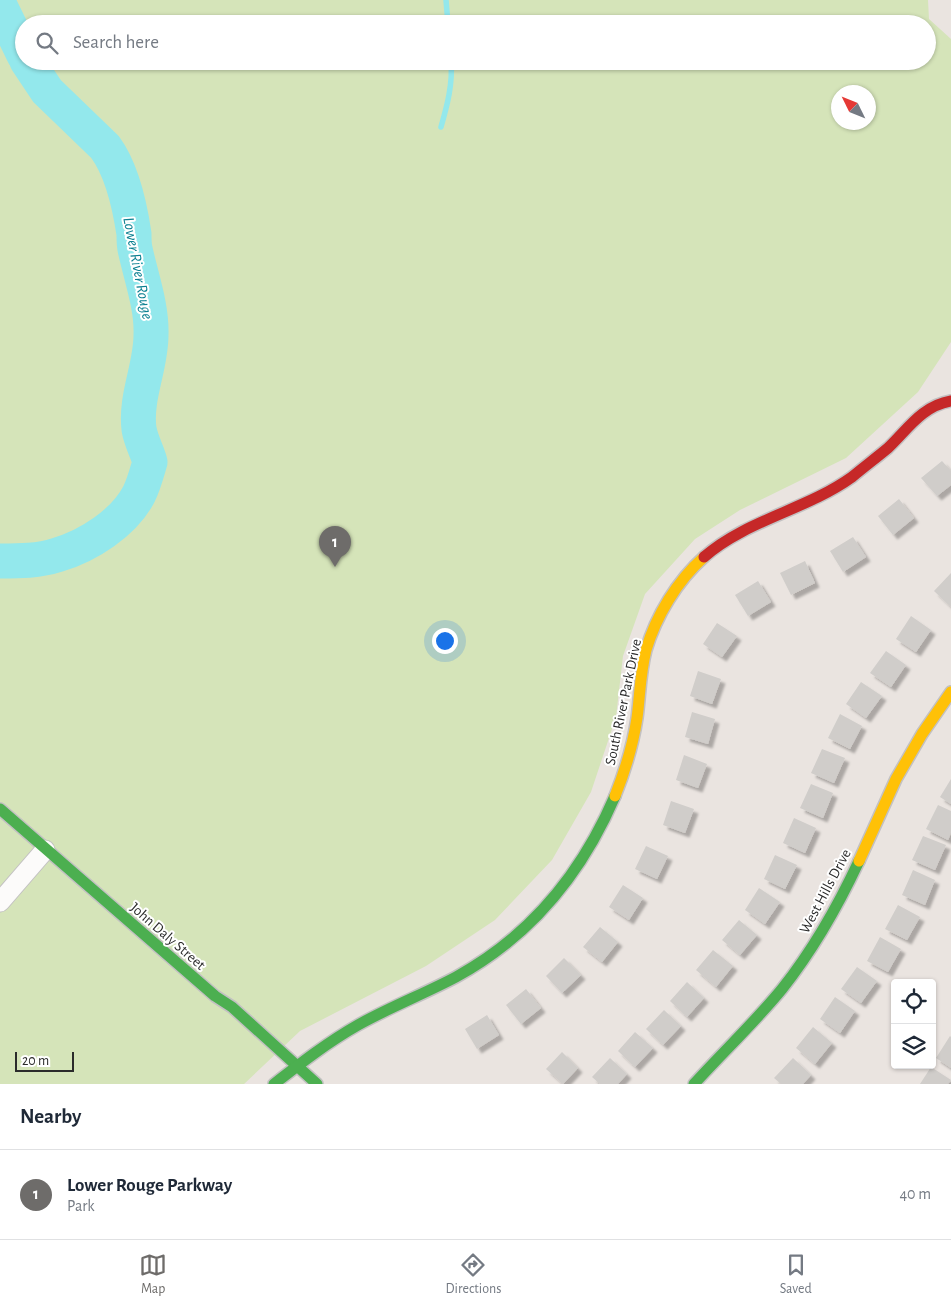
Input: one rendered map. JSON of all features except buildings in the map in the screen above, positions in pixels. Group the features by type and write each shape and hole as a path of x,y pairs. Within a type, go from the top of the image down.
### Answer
{"street":[{"name":"South River Park Drive","path":"274,1084 297,1066 357,1026 446,983 478,965 514,938 541,914 579,866 598,833 621,781 632,744 639,707 643,665 649,642 661,613 681,582 702,559 727,539 802,506 850,478 886,449 930,407 945,401 951,401"},
{"name":"West Hills Drive","path":"694,1084 782,989 809,952 849,883 896,779 922,734 951,692"},
{"name":"John Daly Street","path":"0,810 215,996 232,1007 317,1084"},
{"path":"0,902 45,850"}],"green space":[{"path":"0,0 928,0 929,15 15,15 15,70 936,70 936,25 951,39 951,342 918,392 846,458 740,510 695,539 645,594 623,656 616,717 591,792 552,860 495,920 426,966 300,1031 244,1084 0,1084"}],"waterway":[{"path":"446,0 447,15"},
{"name":"Lower River Rouge","path":"0,6 15,37"},
{"name":"Lower River Rouge","path":"0,561 50,557 81,546 104,532 115,524 132,505 141,490 150,462 140,433 138,417 149,359 151,324 148,302 135,249 128,201 116,166 105,147 47,91 33,70"},
{"path":"441,127 450,86 451,70"}],"traffic: fast":[{"path":"274,1084 315,1053 358,1025 456,977 483,961 508,942 531,922 570,876 587,851 615,796"},
{"path":"0,809 215,996 232,1007 317,1084"},
{"path":"694,1084 782,989 824,927 859,861"}],"traffic: slow":[{"path":"615,796 633,738 642,667 650,637 655,624 676,588 704,557"},
{"path":"859,861 896,779 922,734 951,692"}],"traffic: jam":[{"path":"704,557 738,534 815,498 852,477 888,448 916,419 932,408 951,401"}],"place":[{"name":"Lower Rouge Parkway","path":"335,567"}]}
